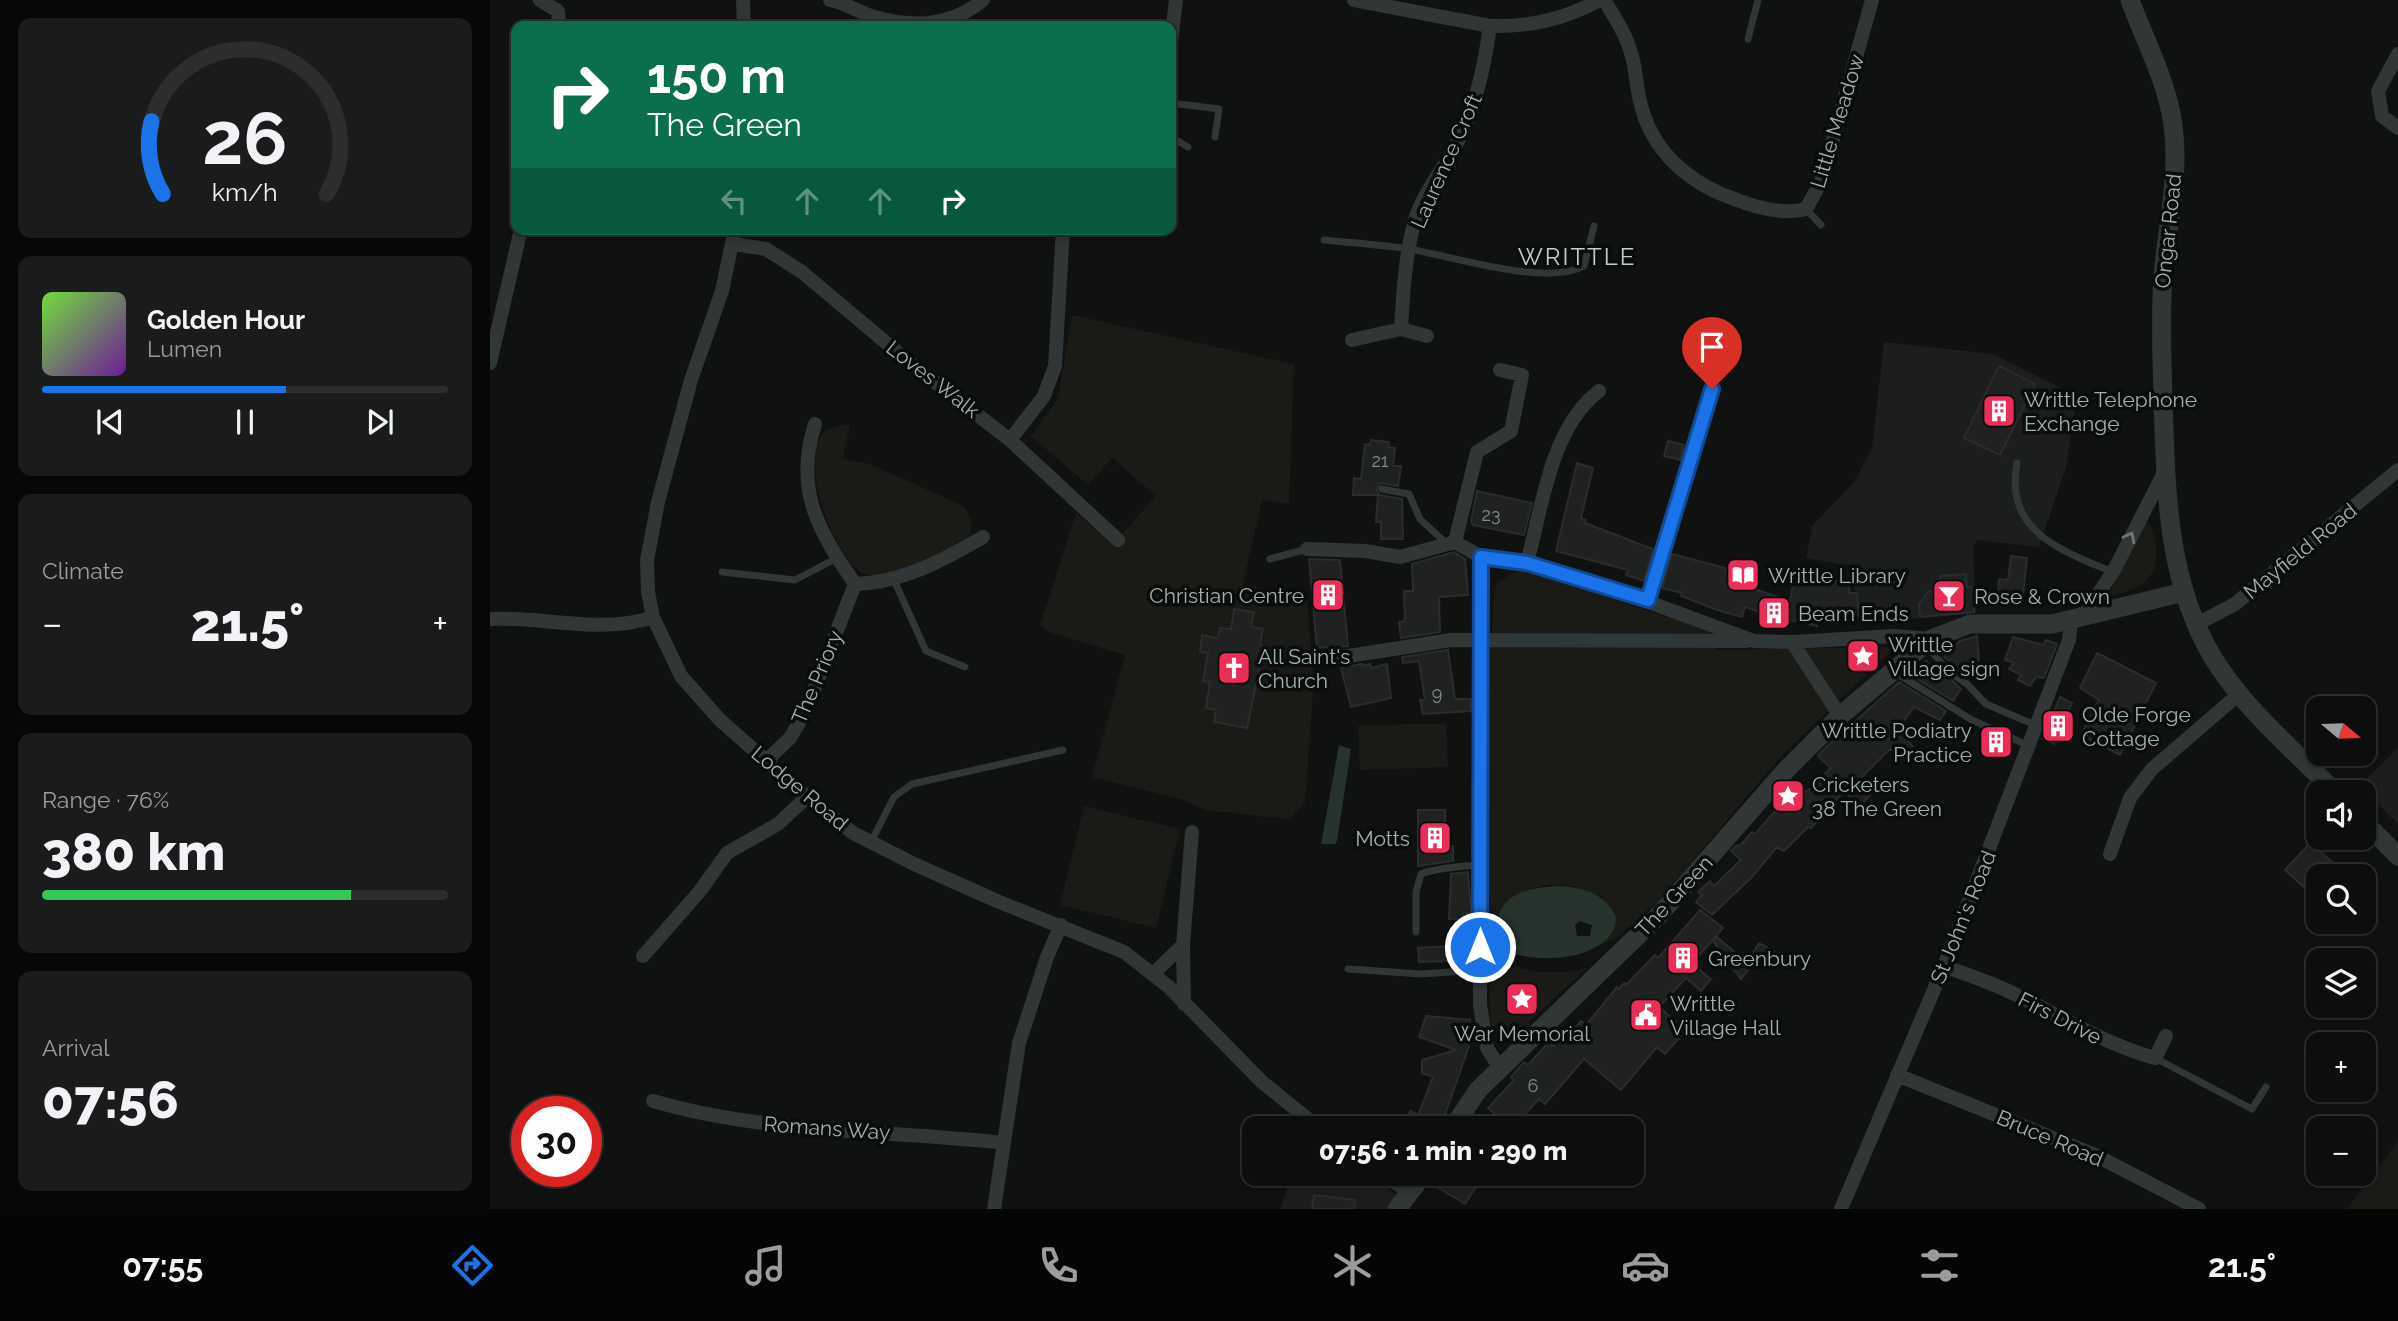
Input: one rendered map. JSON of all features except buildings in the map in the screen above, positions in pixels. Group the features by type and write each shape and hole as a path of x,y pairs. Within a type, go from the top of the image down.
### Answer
{"street":[{"path":"540,0 558,12 559,21"},
{"path":"743,0 744,21"},
{"path":"830,0 892,21"},
{"path":"941,21 971,10 983,0"},
{"path":"1174,21 1176,0"},
{"path":"1354,0 1490,26 1540,24 1572,15 1602,0"},
{"name":"Little Meadow","path":"1602,0 1631,52 1648,127 1678,167 1703,187 1742,202 1781,211 1806,209 1821,181 1872,0"},
{"name":"Ongar Road","path":"2130,0 2167,92 2174,134 2174,176 2161,304 2165,471 2170,535 2184,592 2211,654 2238,695 2323,780"},
{"name":"Laurence Croft","path":"1401,329 1414,223 1424,198 1470,117 1479,89 1490,26"},
{"path":"2398,54 2378,92 2382,116 2398,128"},
{"path":"490,363 520,235"},
{"path":"1010,440 1044,396 1055,366 1063,235"},
{"name":"Loves Walk","path":"734,237 778,255 1010,440 1118,540"},
{"name":"Lodge Road","path":"734,237 722,291 691,380 658,502 648,560 648,592 653,617 667,652 700,701 807,797 871,843 997,901 1124,952 1154,973 1261,1081 1304,1116"},
{"path":"1352,340 1401,329 1427,337"},
{"path":"1452,544 1477,452 1511,431 1521,375 1500,370"},
{"path":"1648,600 1712,389"},
{"path":"1527,563 1561,439 1574,415 1599,391"},
{"path":"815,424 806,453 807,488 820,526 855,584 873,584 945,559 983,537"},
{"name":"Ongar Road","path":"2077,618 2112,572 2165,471"},
{"name":"Mayfield Road","path":"2197,624 2235,604 2398,471"},
{"path":"1307,549 1365,551 1393,557 1452,544 1481,557 1480,970 1483,1032 1490,1056 1499,1067"},
{"name":"The Green","path":"1481,557 1527,563 1648,600 1754,640"},
{"name":"The Priory","path":"766,761 790,737 805,713 855,584"},
{"name":"The Green","path":"1461,1116 1478,1090 1499,1067 1659,915 1786,770 1840,716 1928,641 1970,624 2052,624 2184,592"},
{"path":"490,619 548,620 606,626 630,625 653,617"},
{"name":"St John's Road","path":"1841,1209 1944,966 2077,618"},
{"name":"The Green","path":"1310,658 1342,657 1430,642 1792,642 1895,636 1928,641"},
{"path":"1792,642 1840,716"},
{"path":"2110,854 2130,798 2152,769 2238,695"},
{"path":"643,956 699,891 727,853 778,824 807,797"},
{"path":"1184,1004 1183,945 1192,832"},
{"path":"2376,834 2398,856"},
{"path":"994,1209 1019,1043 1042,970 1061,925"},
{"path":"1154,973 1183,945"},
{"name":"Firs Drive","path":"1944,966 2006,990 2102,1040 2155,1058"},
{"path":"2155,1058 2166,1036"},
{"name":"Bruce Road","path":"1897,1075 2095,1155 2199,1209"},
{"name":"Romans Way","path":"653,1101 691,1112 753,1122 1003,1143"},
{"path":"1392,1186 1403,1201 1415,1186"}],"lane":[{"path":"1748,38 1758,0"},
{"path":"1176,104 1219,109 1215,137"},
{"path":"1176,140 1188,147"},
{"path":"1806,209 1821,225"},
{"path":"1324,240 1409,249 1504,269 1564,272 1584,266 1594,226"},
{"path":"2017,463 2015,492 2031,526 2058,549 2112,572"},
{"path":"1382,489 1409,494 1420,519 1452,544"},
{"path":"1270,559 1307,549"},
{"path":"722,572 795,579 808,575 837,557"},
{"path":"892,578 926,651 965,667"},
{"path":"1928,641 1948,671 1986,704 2035,725"},
{"path":"1893,670 1963,715 2027,745"},
{"path":"871,843 894,797 912,784 1063,750"},
{"path":"1416,932 1416,892 1421,874 1449,870 1463,864 1480,866"},
{"path":"1348,969 1421,974 1480,970"},
{"path":"2155,1058 2252,1109 2266,1087"}],"shaded area":[{"path":"1072,315 1294,364 1289,504 1262,500 1243,583 1307,601 1314,679 1305,803 1289,819 1205,810 1184,800 1092,777 1125,655 1049,632 1040,625 1076,513 1113,544 1156,496 1112,458 1088,485 1031,436 1058,398"},
{"path":"1884,342 1993,354 2077,396 2066,467 2039,547 1977,540 1973,547 1976,613 1859,624 1851,566 1806,558 1812,526 1854,482 1872,448"},
{"path":"850,424 843,459 870,464 964,506 971,523 965,540 934,557 878,575 869,575 858,570 848,560 830,528 819,493 815,465 817,446 822,435 832,428"},
{"path":"2145,522 2151,526 2155,542 2155,566 2151,575 2134,588 2107,597"},
{"path":"1516,571 1526,571 1714,632 1715,650 1895,647 1785,752 1661,898 1615,939 1593,947 1599,944 1603,898 1578,888 1549,885 1527,891 1499,913 1496,942 1488,934 1490,661 1494,592 1498,583"},
{"path":"1446,723 1448,767 1360,770 1358,726"},
{"path":"1339,745 1351,749 1337,841 1335,844 1321,844"},
{"path":"2398,748 2398,825 2376,802 2376,780 2365,780"},
{"path":"1084,806 1180,829 1156,928 1060,905"},
{"path":"1547,887 1576,888 1599,896 1616,917 1612,932 1602,943 1587,952 1568,956 1530,957 1500,947 1495,931 1504,905 1518,894","holes":["1580,921 1592,925 1590,936 1577,936 1575,925"]},
{"path":"1488,955 1511,966 1536,971 1561,972 1587,968 1522,1028 1501,1040 1493,1035 1491,1025"},
{"path":"2398,1141 2398,1209 2347,1209 2364,1186 2376,1186 2376,1170"},
{"path":"1289,1186 1385,1186 1397,1195 1387,1209 1280,1209"}],"place":[{"name":"Writtle Telephone Exchange","path":"1999,411"},
{"name":"Writtle Library","path":"1743,575"},
{"name":"Christian Centre","path":"1328,595"},
{"name":"Rose & Crown","path":"1949,596"},
{"name":"Beam Ends","path":"1774,613"},
{"name":"Writtle Village sign","path":"1863,656"},
{"name":"All Saint's Church","path":"1234,668"},
{"name":"Olde Forge Cottage","path":"2058,726"},
{"name":"Writtle Podiatry Practice","path":"1996,742"},
{"name":"Cricketers 38 The Green","path":"1788,796"},
{"name":"Motts","path":"1435,838"},
{"name":"Greenbury","path":"1683,958"},
{"name":"War Memorial","path":"1522,999"},
{"name":"Writtle Village Hall","path":"1646,1015"}],"district":[{"name":"WRITTLE","path":"1577,256"}],"route":[{"path":"1480,947 1481,557 1527,563 1648,600 1679,489 1712,389"}]}
